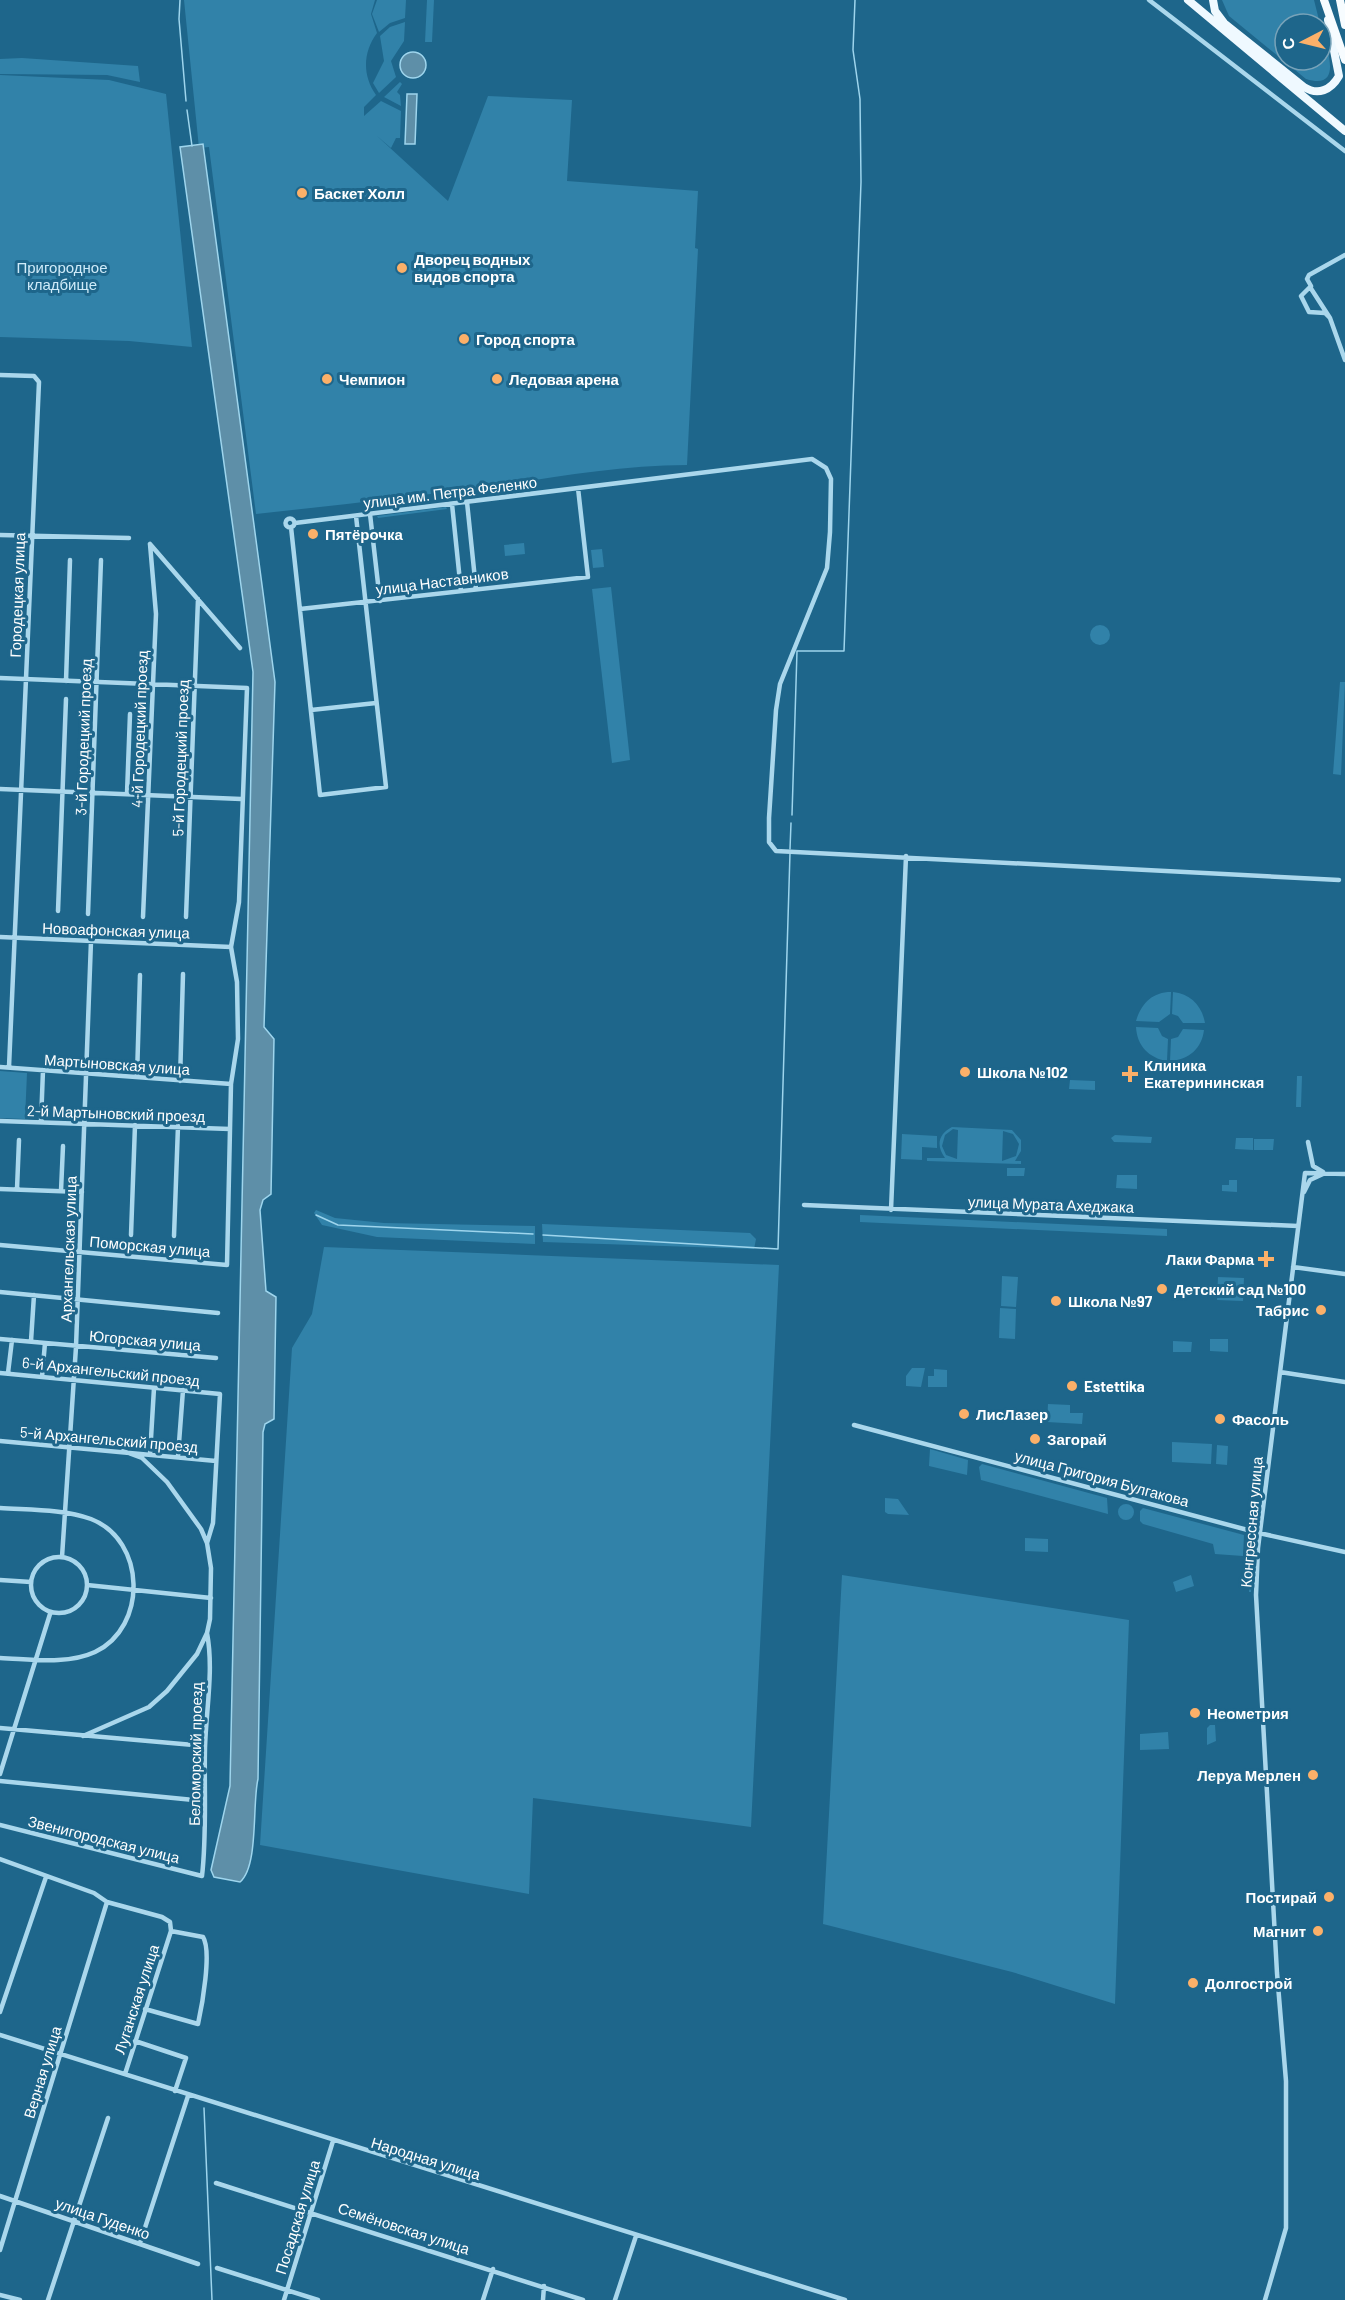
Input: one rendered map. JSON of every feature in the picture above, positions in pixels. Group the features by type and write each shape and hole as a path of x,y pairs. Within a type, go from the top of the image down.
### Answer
{"highway":[{"path":"1340,0 1345,25"},
{"path":"1325,4 1345,60"}],"main road":[{"path":"1188,0 1345,131"},
{"path":"1213,0 1215,11 1224,23 1304,87 1315,91 1331,87 1339,76 1340,69 1325,4"}],"street":[{"path":"1149,0 1345,151"},
{"path":"1345,255 1309,274 1307,279 1330,318 1345,360"},
{"path":"1311,286 1301,296 1309,312 1322,312 1330,318"},
{"name":"Городецкая улица","path":"0,375 34,376 39,382 9,1067"},
{"name":"улица им. Петра Феленко","path":"300,609 293,525 812,459 826,468 831,479 827,568 780,684 776,710 769,842 776,851 1339,880"},
{"name":"улица Наставников","path":"300,609 588,577 578,488"},
{"path":"467,502 476,589"},
{"path":"452,504 461,591"},
{"path":"370,514 380,601"},
{"path":"300,609 320,795 386,788 356,516"},
{"path":"0,535 129,538"},
{"name":"4-й Городецкий проезд","path":"143,916 156,614 150,544 198,599"},
{"path":"66,681 70,560"},
{"name":"3-й Городецкий проезд","path":"88,914 101,560"},
{"path":"198,599 240,648"},
{"name":"5-й Городецкий проезд","path":"186,917 198,599"},
{"path":"0,678 247,688 241,800 239,902 231,947 238,1010 238,1039 231,1084 230,1129"},
{"path":"58,911 66,699"},
{"path":"311,710 376,703"},
{"path":"127,794 130,714"},
{"path":"0,789 241,800"},
{"path":"891,1210 906,856"},
{"name":"Новоафонская улица","path":"0,937 231,947"},
{"name":"Архангельская улица","path":"62,1557 63,1513 76,1347 91,941"},
{"path":"180,1080 183,974"},
{"path":"137,1077 140,975"},
{"name":"Мартыновская улица","path":"0,1067 231,1084"},
{"path":"41,1122 43,1070"},
{"name":"2-й Мартыновский проезд","path":"0,1121 230,1129"},
{"path":"131,1234 135,1125"},
{"path":"174,1236 178,1126"},
{"name":"Поморская улица","path":"0,1245 227,1265 230,1129"},
{"path":"17,1190 19,1140"},
{"path":"1308,1142 1313,1166 1325,1173 1345,1174"},
{"path":"61,1191 63,1146"},
{"name":"Конгрессная улица","path":"1265,2300 1286,2228 1286,2081 1256,1595 1259,1533 1305,1173 1325,1173"},
{"path":"1302,1196 1310,1180 1325,1173"},
{"path":"0,1189 82,1192"},
{"name":"улица Мурата Ахеджака","path":"804,1205 1298,1226"},
{"path":"1293,1267 1345,1274"},
{"path":"0,1292 218,1313"},
{"path":"32,1341 34,1295"},
{"name":"Югорская улица","path":"0,1339 216,1358"},
{"path":"8,1373 12,1340"},
{"path":"42,1377 45,1343"},
{"path":"1280,1371 1345,1382"},
{"name":"6-й Архангельский проезд","path":"0,1373 220,1394"},
{"path":"150,1455 154,1388"},
{"path":"178,1456 183,1390"},
{"name":"Беломорский проезд","path":"207,1543 213,1523 220,1394"},
{"name":"улица Григория Булгакова","path":"854,1425 1259,1533 1345,1552"},
{"name":"5-й Архангельский проезд","path":"0,1441 216,1461"},
{"name":"Беломорский проезд","path":"123,1451 142,1458 171,1486 207,1543 211,1568 211,1598 207,1633 210,1652 205,1746 204,1801 207,1812 202,1876"},
{"path":"0,1508 63,1513 92,1519 114,1534 130,1559 135,1590 126,1621 119,1632 97,1651 78,1658 0,1658"},
{"path":"62,1557 80,1566 87,1586 78,1606 65,1613 50,1614 33,1597 31,1582 38,1566 45,1560 62,1557"},
{"path":"0,1580 31,1582"},
{"path":"87,1586 211,1598"},
{"path":"0,1774 50,1614"},
{"name":"Беломорский проезд","path":"83,1736 149,1707 167,1691 197,1653 207,1633"},
{"path":"0,1728 205,1746"},
{"path":"0,1781 204,1801"},
{"name":"Звенигородская улица","path":"0,1825 202,1876"},
{"path":"0,1859 94,1893 107,1902 162,1917 170,1922 171,1931 203,1936 206,1942 207,1957 198,2024 145,2009"},
{"path":"0,2012 46,1877"},
{"name":"Верная улица","path":"0,2250 107,1902"},
{"name":"Луганская улица","path":"125,2074 171,1931"},
{"name":"Народная улица","path":"0,2035 188,2096 845,2300"},
{"path":"135,2041 185,2056 187,2060 175,2091"},
{"path":"140,2243 188,2096"},
{"path":"48,2300 108,2118"},
{"name":"Посадская улица","path":"284,2300 333,2141"},
{"name":"Семёновская улица","path":"216,2182 493,2269 583,2300"},
{"name":"улица Гуденко","path":"0,2196 198,2264"},
{"path":"615,2300 636,2236"},
{"path":"217,2268 318,2300"},
{"path":"483,2300 493,2269"},
{"path":"543,2300 544,2286"},
{"path":"0,2295 20,2300"}],"green space":[{"name":"Город спорта","path":"184,0 375,0 371,14 377,33 369,48 366,72 376,95 364,107 364,116 381,101 401,111 400,138 396,138 391,148 377,136 448,201 488,96 572,100 567,181 698,191 695,248 698,249 687,465 617,469 440,493 256,514 209,147 199,148"},
{"path":"377,0 406,0 405,18 390,23 379,32 372,14"},
{"path":"427,0 434,0 432,42 425,42"},
{"path":"1222,0 1314,0 1317,12 1273,12 1273,52 1229,16"},
{"path":"405,22 404,41 391,61 396,77 379,93 373,83 384,61 380,36 390,27"},
{"path":"22,58 138,66 140,82 107,75 0,74 0,59"},
{"path":"1297,72 1329,72 1326,79 1318,81 1306,79"},
{"name":"Пригородное кладбище","path":"0,75 109,80 166,94 192,347 129,341 0,337"},
{"path":"400,82 402,84 397,92 400,95 401,106 384,97"},
{"path":"446,507 447,509 378,518 377,516"},
{"path":"524,543 525,554 505,556 504,545"},
{"path":"602,549 604,567 593,568 591,550"},
{"path":"611,587 630,760 612,763 592,589"},
{"path":"1100,625 1107,628 1110,635 1107,642 1100,645 1093,642 1090,635 1093,628"},
{"path":"1340,682 1345,682 1341,775 1333,774"},
{"path":"1171,992 1170,1014 1159,1022 1136,1021 1148,1000 1158,994"},
{"path":"1173,992 1185,995 1195,1002 1205,1023 1183,1023 1178,1016 1172,1014"},
{"path":"1136,1027 1158,1028 1162,1036 1168,1039 1167,1061 1145,1050 1139,1040"},
{"path":"1183,1029 1204,1030 1201,1042 1189,1055 1170,1061 1171,1039 1178,1037"},
{"path":"0,1071 27,1073 25,1119 0,1118"},
{"path":"1297,1076 1302,1076 1301,1107 1296,1107"},
{"path":"1070,1080 1095,1081 1095,1090 1069,1089"},
{"path":"952,1127 1012,1130 1021,1140 1021,1151 1015,1161 1021,1161 1021,1164 927,1161 927,1158 945,1158 940,1149 940,1141 947,1130","holes":["953,1129 958,1130 957,1159 946,1155 942,1146 945,1135","1003,1131 1013,1134 1019,1144 1016,1156 1002,1161"]},
{"path":"902,1134 937,1136 937,1148 922,1147 922,1160 901,1159"},
{"path":"1115,1135 1152,1137 1151,1143 1114,1142 1111,1138"},
{"path":"1236,1138 1253,1138 1253,1150 1235,1149"},
{"path":"1254,1139 1274,1139 1273,1150 1254,1150"},
{"path":"1007,1168 1025,1168 1024,1176 1007,1176"},
{"path":"1117,1175 1137,1175 1137,1189 1116,1188"},
{"path":"1229,1180 1237,1180 1237,1192 1222,1191 1222,1185 1229,1185"},
{"path":"316,1210 335,1218 384,1223 535,1226 535,1244 377,1237 322,1225 314,1213"},
{"path":"860,1215 1167,1229 1167,1236 860,1222"},
{"path":"542,1224 750,1233 756,1239 754,1249 543,1242"},
{"path":"324,1247 779,1265 751,1827 533,1798 529,1894 260,1845 292,1348 312,1314"},
{"path":"1002,1276 1018,1277 1016,1307 1001,1306"},
{"path":"1218,1277 1244,1278 1243,1301 1217,1300"},
{"path":"1000,1308 1016,1309 1015,1339 999,1338"},
{"path":"1210,1339 1228,1339 1228,1352 1210,1351"},
{"path":"1173,1341 1192,1342 1191,1352 1173,1352"},
{"path":"912,1368 925,1368 921,1387 906,1386 906,1376"},
{"path":"934,1369 947,1370 947,1387 928,1387 928,1376 934,1376"},
{"path":"1048,1404 1070,1405 1070,1413 1083,1413 1082,1424 1047,1422"},
{"path":"1172,1442 1212,1444 1211,1464 1172,1462"},
{"path":"1217,1445 1228,1446 1227,1465 1216,1464"},
{"path":"930,1449 968,1460 967,1475 929,1466"},
{"path":"982,1464 1107,1498 1108,1514 981,1480 979,1467"},
{"path":"885,1498 898,1499 909,1515 885,1512"},
{"path":"1126,1504 1132,1506 1134,1512 1132,1518 1126,1520 1120,1518 1118,1512 1120,1506"},
{"path":"1143,1508 1244,1535 1243,1556 1215,1554 1213,1544 1143,1524 1140,1521 1140,1511"},
{"path":"1246,1536 1252,1539 1251,1592 1249,1592 1250,1558 1246,1552"},
{"path":"1025,1538 1048,1539 1048,1552 1025,1551"},
{"path":"842,1575 1129,1620 1115,2004 1012,1972 823,1924"},
{"path":"1191,1575 1194,1586 1176,1592 1173,1582"},
{"path":"1215,1725 1216,1741 1207,1745 1207,1728"},
{"path":"1168,1732 1169,1749 1140,1750 1140,1734"}],"shaded area":[{"path":"413,52 422,56 426,65 422,74 413,78 404,74 400,65 404,56"},
{"path":"407,94 417,94 415,144 405,144"},
{"path":"203,144 275,682 264,1027 274,1039 271,1194 263,1200 260,1210 266,1291 276,1297 274,1419 265,1424 263,1432 258,1779 250,1863 240,1882 214,1877 211,1870 230,1786 253,672 180,147"}],"waterway":[{"path":"180,0 179,19 186,101"},
{"path":"792,815 797,651 844,651 861,182 860,99 853,50 855,0"},
{"path":"187,110 192,146"},
{"path":"790,849 791,823"},
{"path":"543,1235 778,1249 790,853"},
{"path":"316,1215 338,1225 533,1234"},
{"path":"204,2108 212,2300"}],"place":[{"name":"Баскет Холл","path":"302,193"},
{"name":"Дворец водных видов спорта","path":"402,268"},
{"name":"Город спорта","path":"464,339"},
{"name":"Чемпион","path":"327,379"},
{"name":"Ледовая арена","path":"497,379"},
{"name":"Пятёрочка","path":"313,534"},
{"name":"Школа №102","path":"965,1072"},
{"name":"Клиника Екатерининская","path":"1130,1074"},
{"name":"Лаки Фарма","path":"1266,1259"},
{"name":"Детский сад №100","path":"1162,1289"},
{"name":"Школа №97","path":"1056,1301"},
{"name":"Табрис","path":"1321,1310"},
{"name":"Estettika","path":"1072,1386"},
{"name":"ЛисЛазер","path":"964,1414"},
{"name":"Фасоль","path":"1220,1419"},
{"name":"Загорай","path":"1035,1439"},
{"name":"Неометрия","path":"1195,1713"},
{"name":"Леруа Мерлен","path":"1313,1775"},
{"name":"Постирай","path":"1329,1897"},
{"name":"Магнит","path":"1318,1931"},
{"name":"Долгострой","path":"1193,1983"}]}
